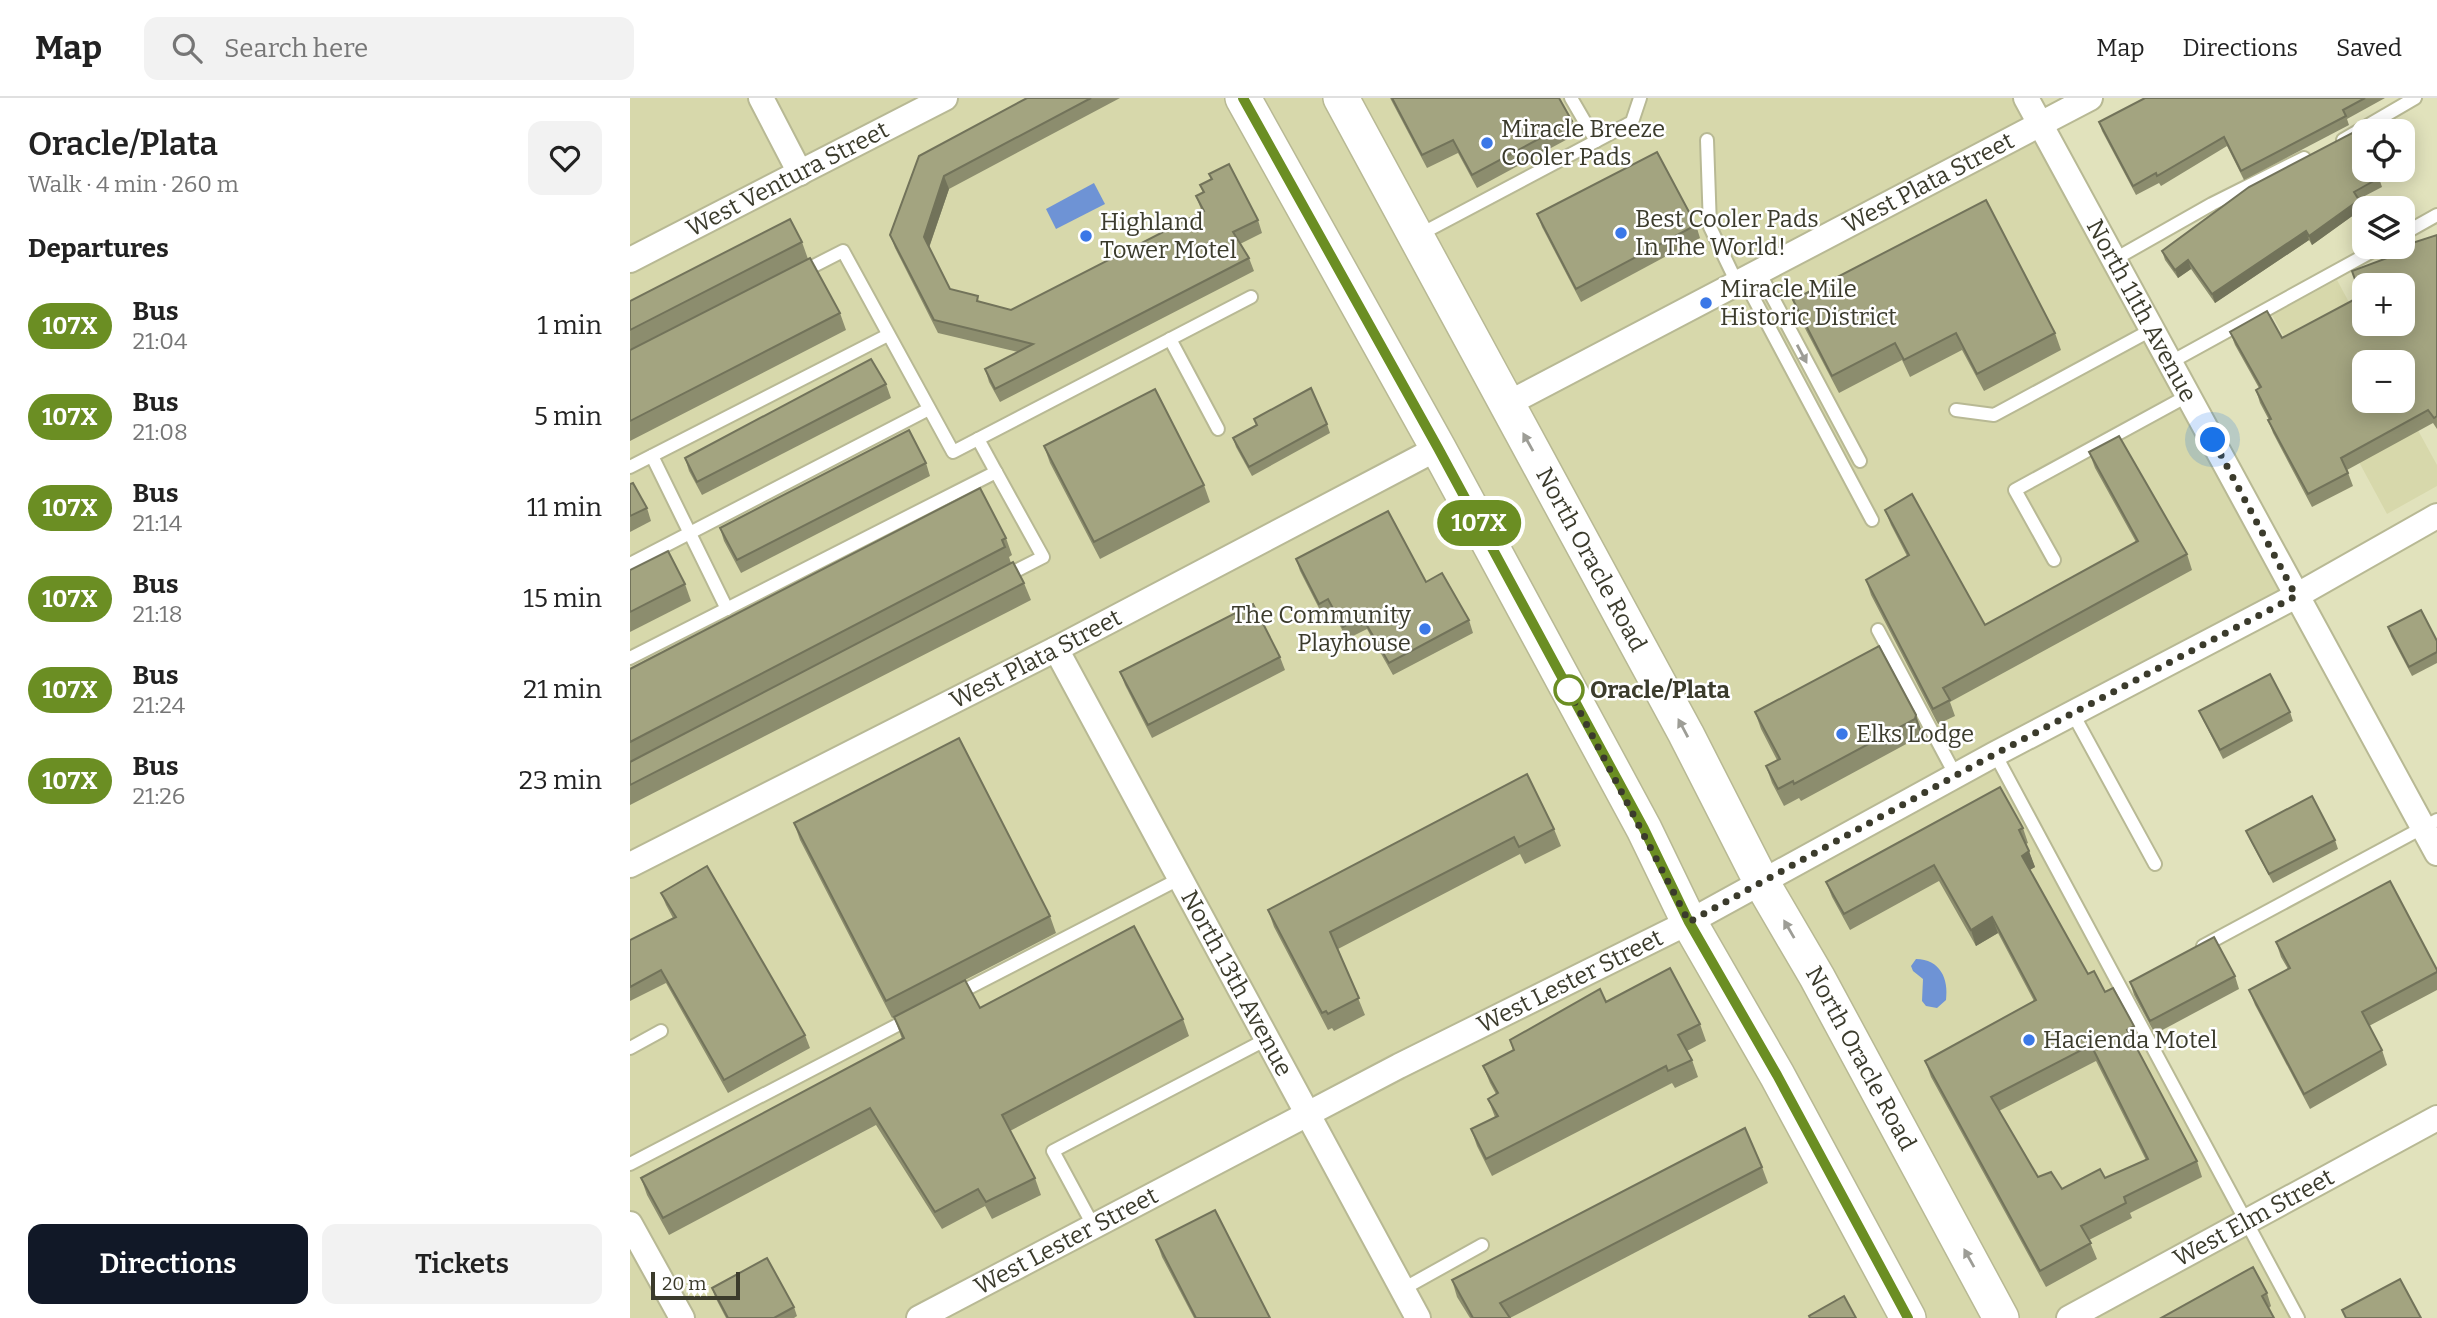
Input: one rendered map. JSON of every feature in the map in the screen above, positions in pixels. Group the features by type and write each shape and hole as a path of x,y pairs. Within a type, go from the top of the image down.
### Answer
{"main road":[{"path":"1243,98 1438,448 1644,829 1689,922 1777,1075 1908,1318"},
{"name":"North Oracle Road","path":"1341,98 1686,734 1762,883 1817,977 2001,1318"}],"street":[{"path":"761,98 800,173"},
{"name":"West Ventura Street","path":"630,260 945,98"},
{"name":"North 11th Avenue","path":"2026,98 2296,596 2430,824 2437,853"},
{"name":"West Plata Street","path":"1507,404 2090,98"},
{"name":"West Plata Street","path":"630,865 1056,649 1438,448"},
{"name":"West Lester Street","path":"919,1318 1307,1115 1689,922 1995,754 2296,596 2437,516"},
{"name":"North 13th Avenue","path":"1056,649 1418,1318"},
{"name":"West Elm Street","path":"2069,1318 2437,1118"},
{"path":"630,1224 682,1318"}],"lane":[{"path":"1571,98 1596,141"},
{"path":"1416,236 1632,122 1640,98"},
{"path":"2115,259 2212,204 2327,148 2415,98"},
{"path":"1707,140 1710,227 1746,278 1860,461"},
{"path":"2415,227 2437,215"},
{"path":"784,281 843,251 953,452 1251,296"},
{"path":"2171,362 2358,259"},
{"path":"1746,278 1872,520"},
{"path":"1956,410 1994,415 2153,329"},
{"path":"630,467 888,335"},
{"path":"1170,339 1218,429"},
{"path":"2054,560 2015,490 2189,395"},
{"path":"630,564 929,409"},
{"path":"978,439 1043,557 994,582"},
{"path":"652,456 727,609"},
{"path":"630,658 996,472"},
{"path":"1878,630 1956,776"},
{"path":"2073,714 2155,864"},
{"path":"1995,754 2298,1318"},
{"path":"2195,951 2430,824"},
{"path":"947,999 1179,879"},
{"path":"2123,989 2135,983"},
{"path":"630,1164 923,1012"},
{"path":"630,1048 661,1031"},
{"path":"1094,1227 1053,1151 1267,1039"},
{"path":"1403,1290 1482,1245"}],"shaded area":[{"path":"630,98 2026,98 2296,596 1996,754 2292,1318 630,1318"},
{"path":"2337,280 2352,308 2352,336 2367,336 2375,350 2352,350 2352,413 2409,413 2437,465 2437,486 2387,514 2297,347 2291,349 2272,315"}],"water":[{"path":"1094,183 1105,204 1056,229 1046,209"},
{"path":"1916,959 1937,966 1944,978 1946,1000 1937,1008 1926,1006 1922,1001 1923,979 1911,966"}],"building":[{"path":"1027,98 1091,98 944,176 924,237 950,289 978,296 977,301 1011,310 1204,211 1196,196 1204,192 1200,185 1212,179 1209,174 1229,164 1258,220 1233,232 1249,258 995,389 985,369 1033,344 934,320 890,235 919,156"},
{"name":"Miracle Breeze Cooler Pads","path":"1392,98 1559,98 1572,121 1472,175 1453,140 1422,155"},
{"path":"2145,98 2365,98 2343,110 2346,116 2241,171 2224,137 2157,176 2156,173 2133,186 2099,122"},
{"path":"2352,133 2352,182 2372,182 2354,192 2356,196 2352,196 2352,205 2309,236 2306,231 2212,294 2188,260 2175,270 2162,251 2249,187"},
{"name":"Best Cooler Pads In The World!","path":"1657,152 1696,225 1576,289 1537,214"},
{"path":"1986,200 2055,333 1977,374 1956,333 1904,360 1895,343 1832,376 1793,300"},
{"path":"790,219 802,242 630,330 630,301"},
{"path":"2437,235 2437,416 2434,418 2428,410 2341,458 2348,473 2308,494 2268,420 2271,419 2256,390 2261,387 2230,332 2267,311 2282,338 2352,301 2352,336 2415,336 2415,273 2352,271 2385,259 2415,259 2415,242"},
{"path":"810,258 840,313 630,421 630,350"},
{"path":"871,359 886,384 697,482 685,458"},
{"path":"1311,388 1327,424 1249,467 1233,438 1257,425 1254,419"},
{"path":"1155,389 1204,485 1094,542 1044,446"},
{"path":"909,430 926,463 737,560 720,528"},
{"path":"2119,436 2187,554 1943,688 1950,700 1933,709 1866,580 1909,555 1885,510 1912,494 1985,625 2138,541 2089,452"},
{"path":"633,483 647,508 630,516 630,484"},
{"path":"980,488 1006,538 1002,540 1005,547 630,742 630,669"},
{"path":"1388,511 1426,582 1442,573 1469,620 1389,663 1362,617 1343,627 1328,599 1319,604 1296,559"},
{"path":"668,551 685,584 630,612 630,570"},
{"path":"1013,562 1024,583 630,785 630,762"},
{"path":"1253,604 1280,657 1148,725 1120,672"},
{"path":"2421,610 2437,641 2437,652 2409,667 2388,627"},
{"name":"Elks Lodge","path":"1879,646 1916,715 1915,719 1794,784 1793,781 1778,789 1766,766 1780,759 1755,712"},
{"path":"2270,674 2290,712 2220,750 2199,711"},
{"path":"959,738 1050,916 886,1001 794,823"},
{"path":"1527,774 1554,829 1519,847 1514,837 1330,932 1359,998 1328,1014 1326,1011 1322,1013 1268,910"},
{"path":"2000,787 2023,828 2019,830 2029,851 2022,856 2088,974 2094,971 2105,992 2113,988 2134,1026 2127,1030 2197,1161 2124,1197 2126,1203 2081,1226 2091,1243 2040,1271 1925,1061 2036,1000 1992,917 1971,930 1934,865 1844,914 1826,882","holes":["2091,1045 2148,1159 2105,1178 2100,1169 2062,1189 2051,1172 2038,1177 1991,1097"]},
{"path":"2312,796 2335,840 2269,874 2246,831"},
{"path":"707,866 805,1035 724,1080 661,970 630,987 630,940 676,917 661,893"},
{"path":"2390,881 2437,972 2362,1012 2382,1050 2304,1094 2249,990 2290,968 2276,942"},
{"path":"1134,926 1183,1019 1002,1115 1035,1178 986,1202 978,1189 935,1212 870,1108 663,1218 641,1178 904,1038 894,1017 965,980 980,1008"},
{"path":"2214,937 2235,976 2150,1021 2130,982"},
{"path":"1670,968 1700,1024 1678,1035 1692,1060 1668,1071 1666,1066 1486,1159 1471,1129 1498,1116 1488,1099 1498,1093 1483,1066 1514,1050 1510,1040 1600,989 1606,1002"},
{"path":"1745,1128 1762,1167 1500,1303 1510,1318 1473,1318 1452,1280"},
{"path":"1215,1210 1270,1318 1196,1318 1156,1240"},
{"path":"767,1258 794,1307 774,1318 728,1318 712,1288"},
{"path":"2253,1267 2267,1293 2262,1296 2274,1318 2161,1318"},
{"path":"2400,1279 2421,1318 2346,1318 2342,1310"},
{"path":"1844,1296 1856,1318 1810,1318 1809,1316"}],"bus line":[{"name":"107X","path":"1243,98 1438,448 1644,829 1689,922 1777,1075 1908,1318"}],"place":[{"name":"Miracle Breeze Cooler Pads","path":"1487,143"},
{"name":"Best Cooler Pads In The World!","path":"1621,233"},
{"name":"Highland Tower Motel","path":"1086,236"},
{"name":"Miracle Mile Historic District","path":"1706,303"},
{"name":"The Community Playhouse","path":"1425,629"},
{"name":"Oracle/Plata","path":"1569,690"},
{"name":"Elks Lodge","path":"1842,734"},
{"name":"Hacienda Motel","path":"2029,1040"}],"route":[{"path":"1569,690 1566,685 1644,829 1689,922 1995,754 2296,596 2213,440"}]}
